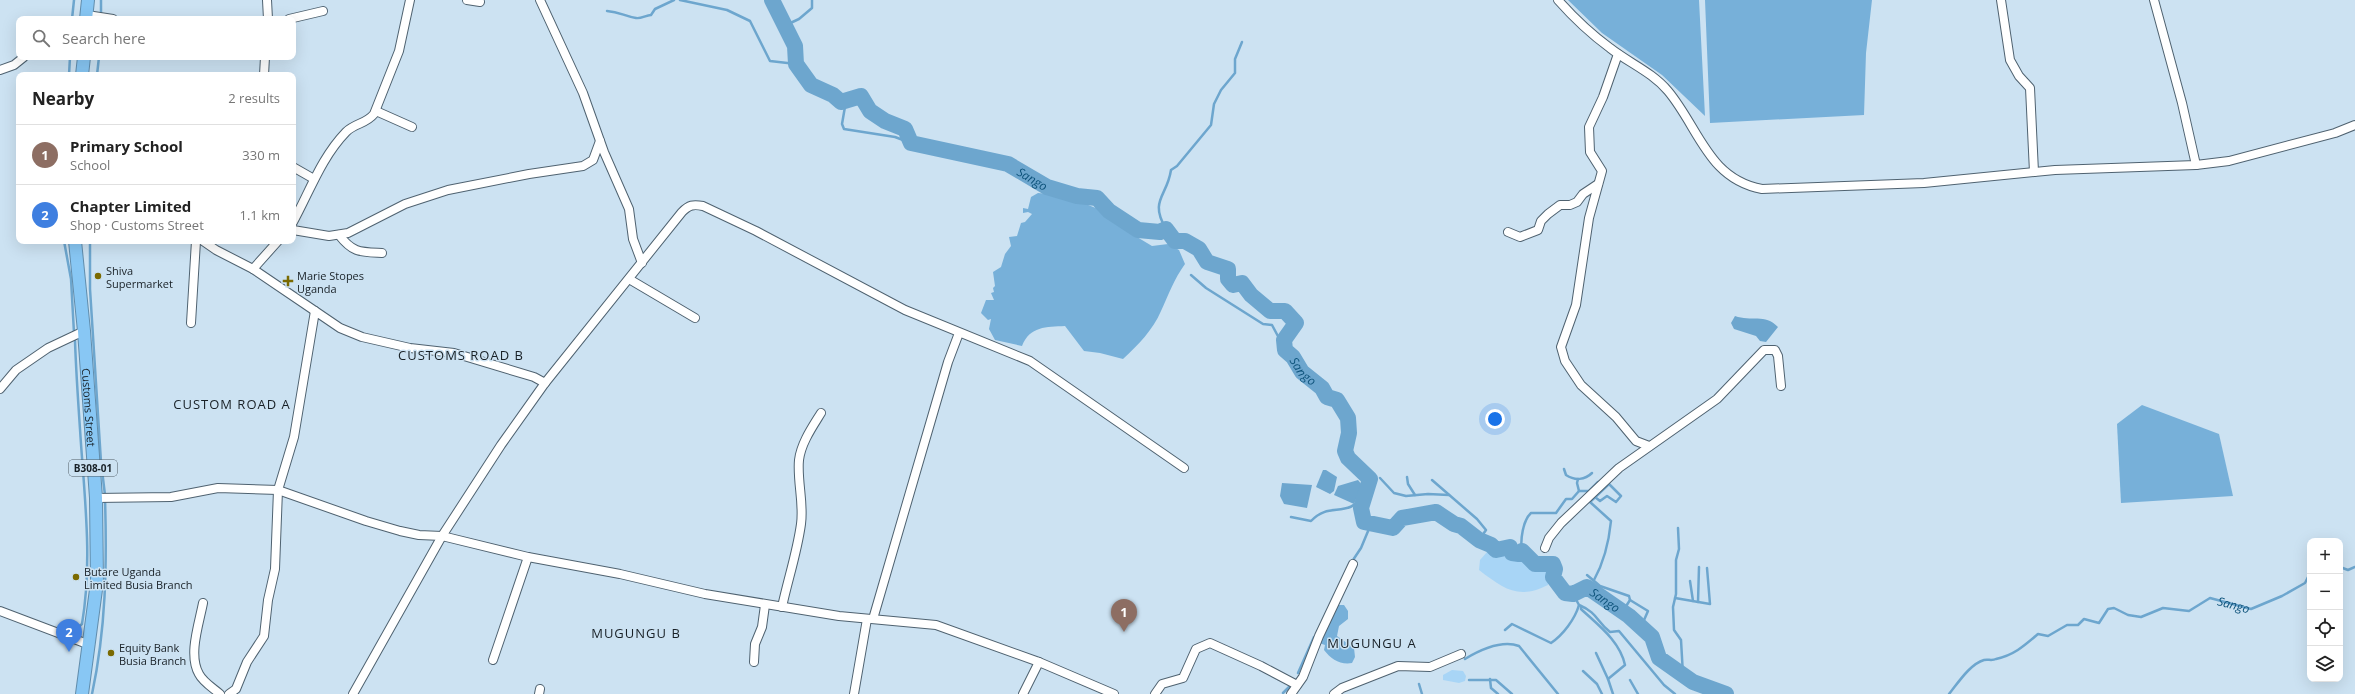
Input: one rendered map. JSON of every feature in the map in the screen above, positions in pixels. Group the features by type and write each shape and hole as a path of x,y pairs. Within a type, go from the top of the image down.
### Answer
{"highway":[{"path":"87,16 88,0"},
{"path":"82,72 84,60"},
{"name":"Customs Street","path":"75,244 84,331 96,498 97,582 90,645 82,694"}],"street":[{"path":"267,0 268,16"},
{"path":"296,217 306,199 314,179 347,131 368,122 376,111 399,51 410,0"},
{"path":"467,0 480,2"},
{"path":"540,0 583,93 600,141 628,209 633,239 642,263"},
{"path":"1558,0 1569,12 1618,54 1652,75 1664,87 1711,158 1728,175 1745,186 1762,189 1924,183 2034,172 2196,166 2229,161 2289,143 2335,133 2355,125"},
{"path":"2001,0 2010,60 2019,76 2030,88 2034,172"},
{"path":"2154,0 2182,103 2196,166"},
{"path":"296,17 322,11"},
{"path":"1618,54 1604,97 1589,127 1590,152 1602,171 1589,218 1576,305 1560,347 1565,361 1581,385 1616,417 1636,441 1649,446"},
{"path":"0,70 14,65 20,60"},
{"path":"264,72 265,60"},
{"path":"376,111 412,127"},
{"path":"296,231 328,236 348,234 405,204 448,190 583,166 593,160 600,141"},
{"path":"296,169 314,179"},
{"path":"1508,232 1520,237 1538,230 1541,221 1548,214 1560,205 1570,205 1577,202 1583,194 1598,184"},
{"path":"353,694 442,536 545,382 688,207 695,205 703,206 756,231 904,310 1030,361 1184,468"},
{"path":"339,235 348,247 361,252 382,253"},
{"path":"191,323 196,244"},
{"path":"208,244 253,269 340,328 362,337 410,348 454,353 534,377 545,382"},
{"path":"253,269 275,244"},
{"path":"629,279 695,318"},
{"path":"229,694 236,689 247,662 264,636 268,600 275,569 278,490 294,437 316,311"},
{"path":"2,383 16,370 48,348 84,331"},
{"path":"854,694 870,619 948,362 959,333"},
{"path":"1545,548 1549,538 1561,522 1619,468 1717,399 1764,350 1775,350 1778,356 1781,386"},
{"path":"782,607 787,583 796,556 801,522 799,458 809,432 821,413"},
{"path":"1636,441 1638,455"},
{"path":"96,498 171,497 218,488 278,490 382,526 419,535 442,536 528,557 765,605 936,626 1039,662 1114,694"},
{"path":"493,660 528,557"},
{"path":"1291,694 1303,677 1319,636 1353,564"},
{"path":"203,603 197,639 195,665 200,676 220,694"},
{"path":"754,662 755,644 762,627 765,605"},
{"path":"0,611 90,645"},
{"path":"1155,694 1162,684 1183,678 1196,649 1210,643 1250,660 1297,685"},
{"path":"1334,694 1342,688 1392,668 1400,666 1430,667 1461,654"},
{"path":"1023,694 1039,662"}],"shaded area":[{"path":"1568,0 1699,0 1705,116 1662,75 1602,33"},
{"path":"1705,0 1872,0 1866,53 1864,115 1710,123"},
{"path":"1049,189 1103,211 1132,234 1152,246 1168,244 1179,250 1185,264 1175,281 1158,318 1145,337 1123,359 1100,353 1084,351 1065,326 1045,327 1034,331 1025,339 1022,346 995,340 989,329 991,319 988,320 981,313 986,300 994,300 991,293 994,292 993,288 995,286 993,272 1001,267 1005,254 1011,246 1009,237 1017,236 1021,223 1025,222 1032,214 1028,212 1023,213 1023,208 1028,209 1031,197 1038,193 1049,194"},
{"path":"1735,316 1741,318 1768,320 1778,327 1766,342 1760,341 1756,336 1734,329 1731,323"},
{"path":"2142,405 2219,434 2233,496 2121,503 2117,424"},
{"path":"1323,470 1326,470 1337,477 1334,491 1330,494 1316,487"},
{"path":"1358,480 1362,485 1354,504 1334,495 1338,486"},
{"path":"1282,483 1312,485 1307,508 1284,504 1280,496"},
{"path":"1487,552 1493,554 1506,552 1549,572 1548,585 1528,592 1520,592 1504,587 1479,570 1480,560"},
{"path":"1337,605 1344,605 1348,611 1348,619 1339,626 1337,636 1354,648 1355,657 1352,663 1344,663 1333,659 1324,650 1325,645 1319,643"},
{"path":"1452,670 1463,671 1466,676 1465,681 1459,683 1443,680 1443,675"}],"waterway":[{"path":"72,16 74,0"},
{"path":"101,0 101,13"},
{"path":"607,11 640,18 651,15 655,9 674,0"},
{"path":"680,0 727,10 750,21 770,61 796,64"},
{"name":"Sango","path":"772,0 795,46 796,64 811,85 833,95 841,102 861,96 870,111 885,121 905,129 911,143 1008,164 1047,187 1077,196 1097,198 1109,211 1138,230 1160,232 1166,229 1175,241 1185,241 1199,249 1207,262 1228,269 1228,279 1233,285 1242,283 1251,295 1270,311 1285,311 1296,323 1284,340 1285,350 1293,357 1302,372 1322,388 1327,397 1337,400 1348,418 1349,433 1345,451 1348,458 1370,479 1361,508 1364,522 1393,528 1402,518 1436,512 1454,524 1461,526 1479,540 1491,545 1496,550 1510,547 1512,553 1519,554 1522,551 1535,564 1553,564 1555,569 1553,577 1565,593 1573,594 1587,587 1629,616 1652,637 1659,658 1693,682 1726,694"},
{"path":"784,26 799,19 812,8 812,0"},
{"path":"1166,229 1161,219 1159,205 1171,170 1177,166 1211,125 1214,104 1221,90 1235,73 1235,59 1242,42"},
{"path":"69,72 70,60"},
{"path":"97,72 99,60"},
{"path":"846,101 842,124 844,129 895,137 911,143"},
{"path":"65,244 71,279 74,333"},
{"path":"90,244 90,289 101,462 105,495"},
{"path":"1191,275 1206,288 1263,324 1272,325 1280,340 1284,343"},
{"path":"69,629 76,629 82,624 87,575 87,526 75,341"},
{"path":"1564,469 1566,475 1576,479 1586,477 1592,473"},
{"path":"1407,477 1408,484 1415,495"},
{"path":"1380,478 1394,493 1406,496 1428,494 1449,495"},
{"path":"1578,479 1577,483 1579,491"},
{"path":"1432,480 1477,519 1486,530 1479,540"},
{"path":"1522,551 1521,541 1523,530 1526,520 1531,513 1556,513 1566,499 1572,499 1579,491 1589,491 1598,482"},
{"path":"1594,580 1606,551 1611,521 1590,502 1609,484 1621,496 1616,502 1607,496 1600,501 1595,497"},
{"path":"1291,517 1311,521 1318,515 1325,512 1345,509 1352,506 1366,493"},
{"path":"92,694 97,670 103,621 106,548 105,499"},
{"path":"1351,563 1361,548 1371,524"},
{"path":"1678,528 1679,549 1676,560 1676,594 1673,607 1674,630 1681,640 1683,675"},
{"path":"1698,602 1699,567"},
{"name":"Sango","path":"2343,568 2348,570 2355,567"},
{"path":"1675,598 1710,604 1707,568"},
{"name":"Sango","path":"1949,694 1965,674 1979,662 1994,660 2008,655 2023,646 2038,634 2048,636 2067,625 2078,625 2084,619 2099,623 2108,609 2114,608 2128,615 2141,617 2163,608 2189,611 2210,598 2251,609 2282,596 2305,583 2310,574"},
{"path":"1587,575 1600,586 1629,596 1630,600 1623,611"},
{"path":"1690,581 1693,601"},
{"path":"1573,594 1579,605 1590,611 1610,632 1619,631 1664,685 1675,694"},
{"path":"1630,600 1648,611 1641,627"},
{"path":"1505,630 1512,624 1551,643 1560,636 1568,626 1575,616 1579,605"},
{"path":"1581,606 1581,609 1608,634 1622,656 1625,665 1608,679 1613,694"},
{"path":"1298,673 1314,637"},
{"path":"1465,659 1484,649 1498,645 1512,644 1519,646 1558,694"},
{"path":"1596,653 1608,679"},
{"path":"1583,671 1597,684 1602,694"},
{"path":"1490,679 1491,688 1498,694"},
{"path":"1469,680 1496,680 1512,694"},
{"path":"1630,680 1638,694"},
{"path":"1419,684 1422,694"},
{"path":"1283,693 1291,685"}],"place":[{"name":"Shiva Supermarket","path":"98,276"},
{"name":"Marie Stopes Uganda","path":"288,281"},
{"name":"Butare Uganda Limited Busia Branch","path":"76,577"},
{"name":"Primary School","path":"1124,632"},
{"name":"Chapter Limited","path":"69,652"},
{"name":"Equity Bank Busia Branch","path":"111,653"}],"district":[{"name":"CUSTOMS ROAD B","path":"461,355"},
{"name":"CUSTOM ROAD A","path":"232,404"},
{"name":"MUGUNGU B","path":"636,633"},
{"name":"MUGUNGU A","path":"1372,643"}]}
